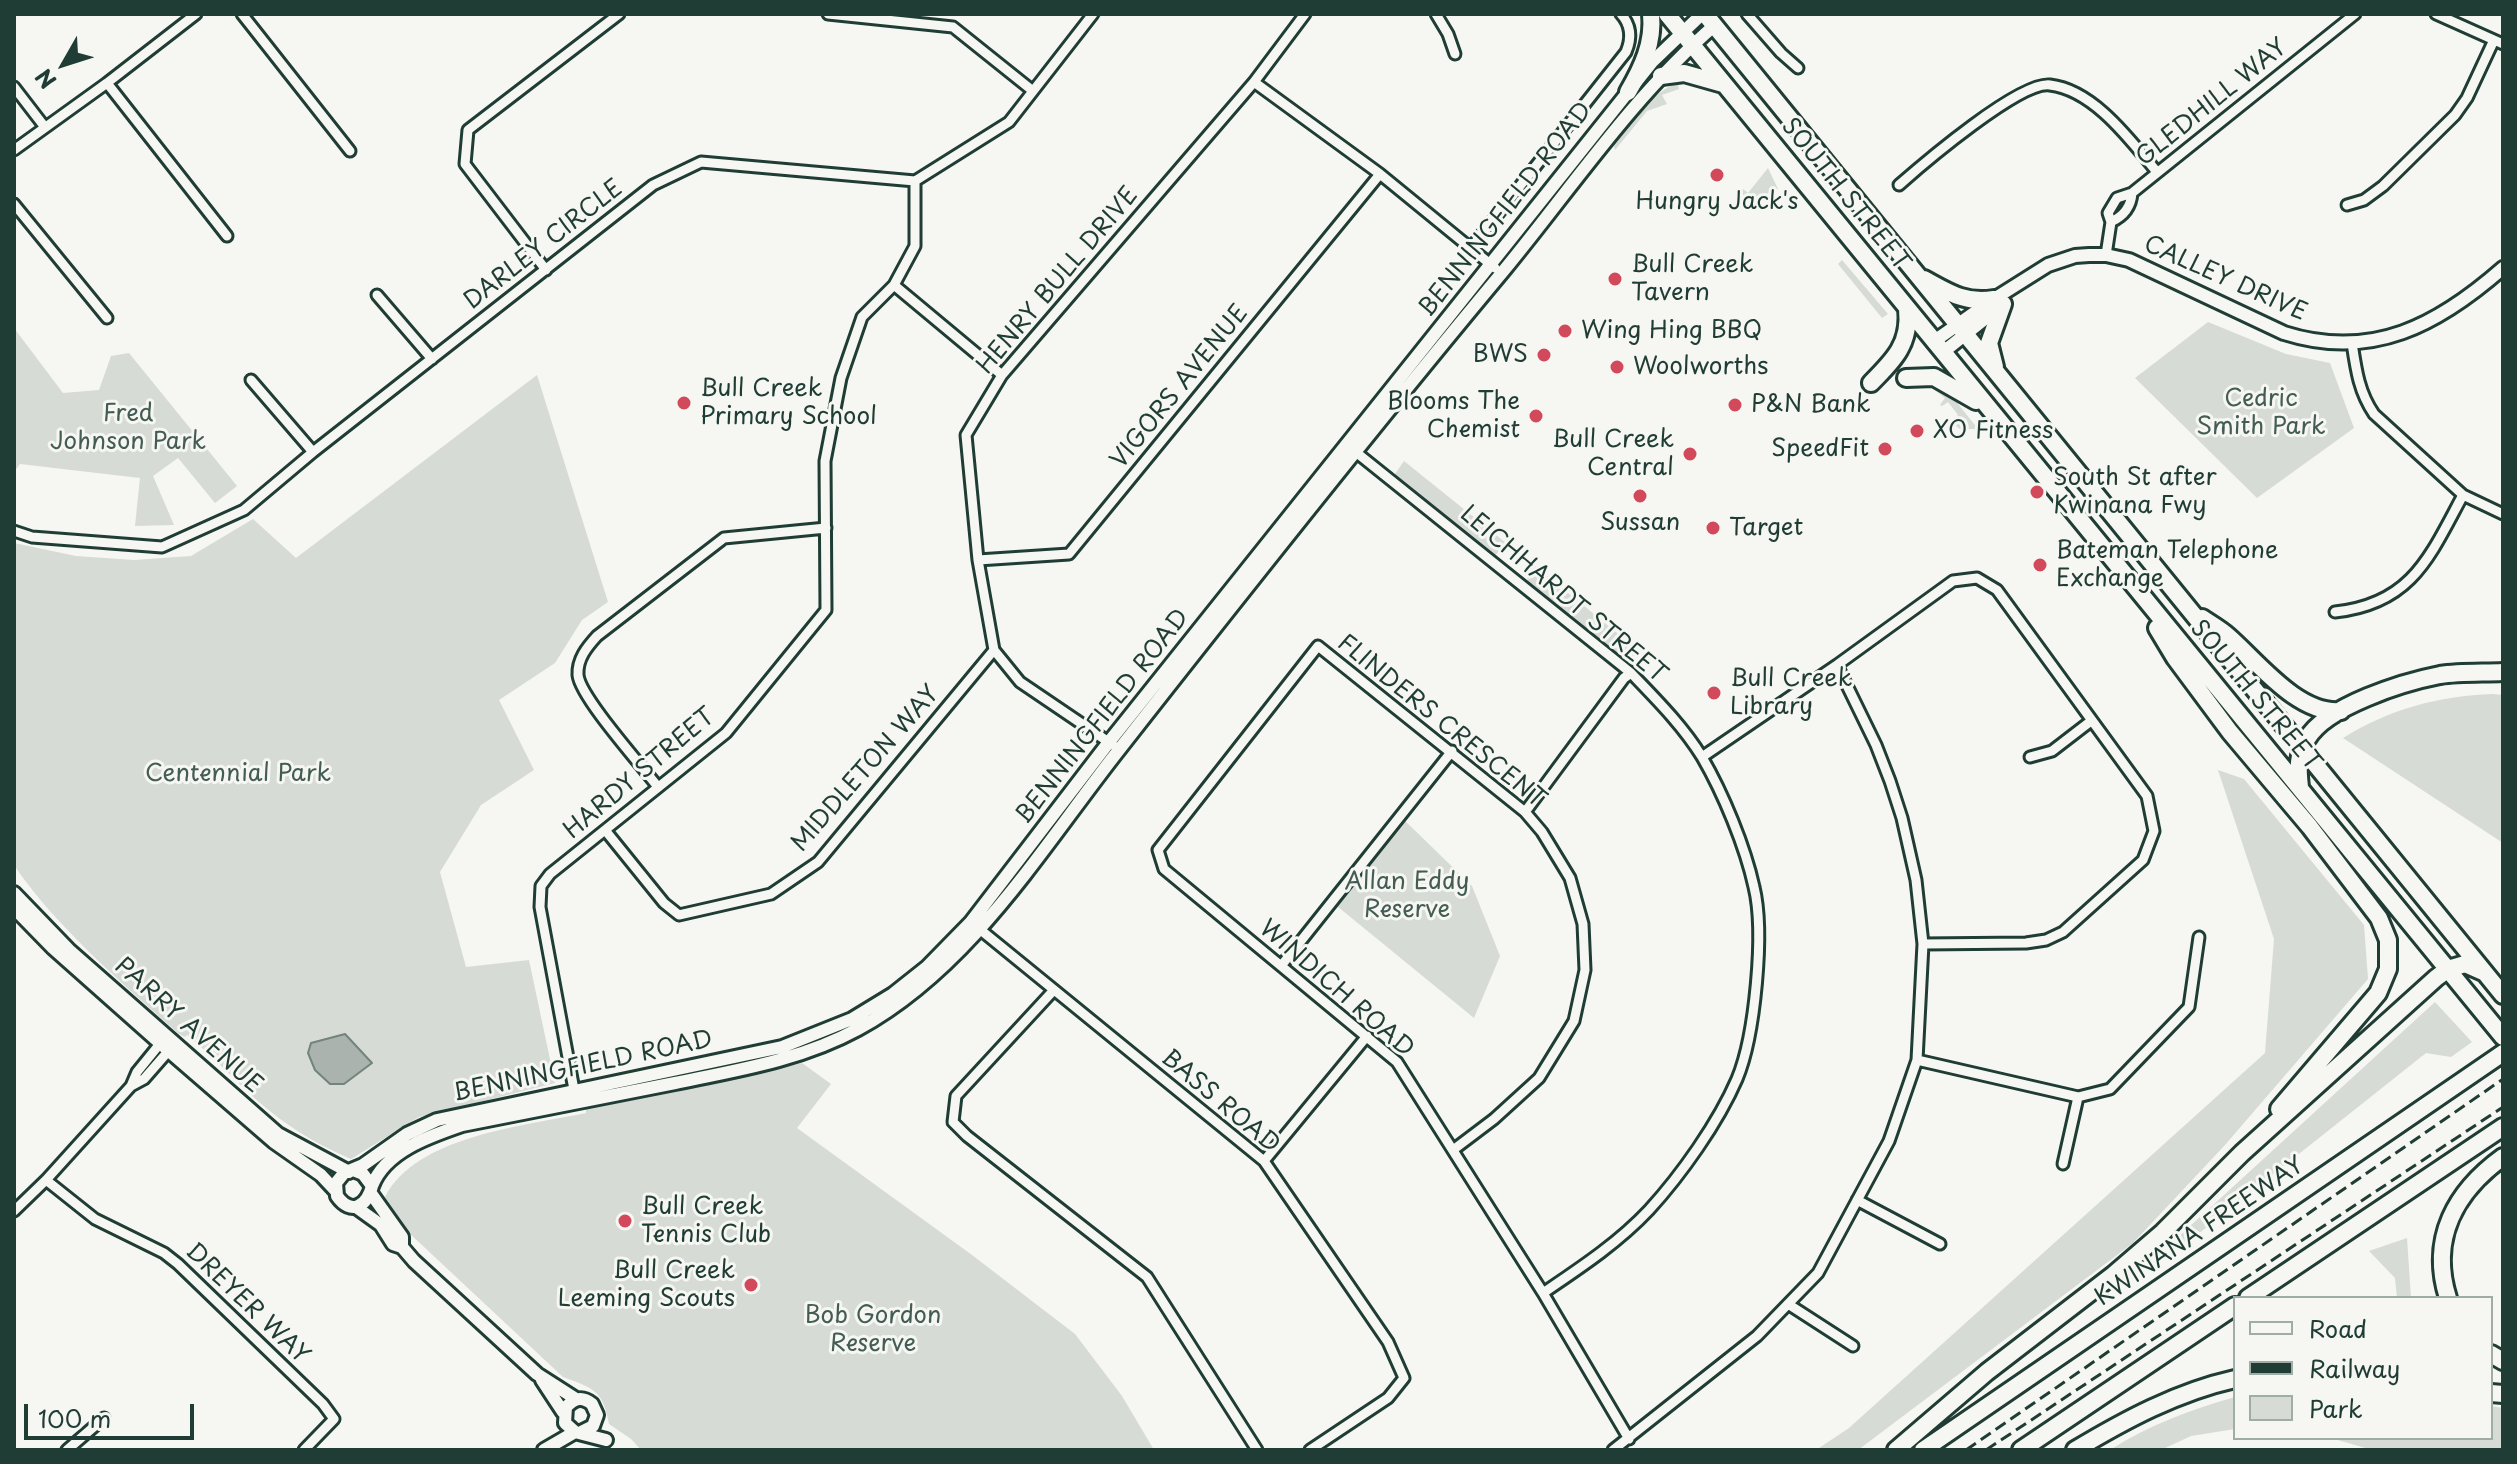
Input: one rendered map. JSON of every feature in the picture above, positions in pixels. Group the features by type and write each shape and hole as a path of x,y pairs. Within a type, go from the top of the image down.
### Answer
{"highway":[{"path":"1628,92 1643,67 1649,46 1651,14"},
{"name":"SOUTH STREET","path":"1667,14 2502,1036"},
{"name":"SOUTH STREET","path":"1707,18 2503,995"},
{"path":"1661,76 1684,73 1723,84"},
{"path":"1916,274 1952,296 1966,300 1998,301 1989,348 2000,378"},
{"path":"1871,383 1905,340 1909,328 1907,309"},
{"path":"1906,378 1934,377 1987,408"},
{"path":"2073,513 2083,514 2090,509 2094,493"},
{"path":"2125,577 2175,658 2379,918 2388,940 2388,969 2378,993 2242,1153"},
{"path":"2187,609 2226,634 2273,679 2309,705 2326,712 2341,711"},
{"path":"2300,787 2297,770 2308,737 2318,726 2341,711 2405,684 2443,675 2503,672"},
{"path":"1896,1450 1987,1372 2143,1249 2242,1153 2448,969 2465,964 2485,973"},
{"name":"KWINANA FREEWAY","path":"1923,1450 2503,1053"},
{"path":"2251,1296 2503,1127"},
{"path":"2448,1296 2443,1250 2450,1219 2479,1174 2503,1157"},
{"path":"2021,1450 2233,1307"},
{"path":"2075,1450 2124,1421 2213,1384 2233,1379"}],"main road":[{"name":"BENNINGFIELD ROAD","path":"1496,269 1652,62 1687,38 1707,18"},
{"name":"BENNINGFIELD ROAD","path":"371,1189 376,1176 385,1166 426,1136 575,1096 782,1047 824,1032 893,994 975,926 1351,448 1496,269 1661,76 1687,38"},
{"name":"CALLEY DRIVE","path":"1938,348 2040,269 2075,256 2106,255 2149,268 2284,333 2300,338 2352,343 2402,334 2425,325 2465,301 2503,268"},
{"name":"PARRY AVENUE","path":"14,893 69,950 274,1142 321,1175 335,1190 340,1202 356,1207 381,1225 393,1244 402,1247 537,1374 576,1399 592,1404 596,1421 606,1440 616,1450"},
{"name":"PARRY AVENUE","path":"14,908 53,948 278,1134 363,1174 402,1237 402,1247"},
{"name":"BENNINGFIELD ROAD","path":"351,1171 407,1134 437,1120 575,1096"},
{"path":"335,1190 339,1178 351,1171"},
{"path":"356,1207 364,1203 371,1189"},
{"name":"PARRY AVENUE","path":"537,1374 571,1425 606,1440"},
{"path":"549,1446 571,1425 576,1399"},
{"path":"571,1425 589,1430 596,1421"}],"street":[{"path":"14,150 196,14"},
{"path":"242,14 350,151"},
{"path":"546,270 465,164 468,130 617,14"},
{"path":"828,14 953,27 1033,91"},
{"path":"915,181 1009,122 1093,14"},
{"name":"HENRY BULL DRIVE","path":"1114,746 1020,682 994,650 978,560 966,435 1002,375 1254,82 1305,14"},
{"path":"1436,14 1455,54"},
{"path":"1471,248 1626,52 1630,33 1621,14"},
{"path":"1747,14 1798,68"},
{"name":"GLEDHILL WAY","path":"2106,255 2111,222 2108,213 2112,203 2126,193 2132,193 2355,14"},
{"path":"2347,205 2364,200 2383,186 2455,115 2498,42 2436,14"},
{"path":"1254,82 1380,174 1496,269"},
{"path":"107,83 227,236"},
{"path":"1899,185 1930,157 2027,89 2048,84 2097,107 2157,172"},
{"path":"14,87 44,126"},
{"name":"DARLEY CIRCLE","path":"14,531 32,537 162,547 244,510 313,452 653,185 701,162 915,181"},
{"name":"VIGORS AVENUE","path":"978,560 1069,554 1380,174"},
{"name":"HARDY STREET","path":"575,1096 540,907 541,886 550,874 726,733 826,610 825,461 841,378 862,317 894,285 915,246 915,181"},
{"name":"GLEDHILL WAY","path":"2111,222 2123,215 2132,193"},
{"path":"14,204 107,318"},
{"path":"894,285 1002,375"},
{"path":"377,295 432,359"},
{"path":"2352,343 2355,372 2364,399 2374,414 2463,495 2503,514"},
{"path":"251,380 313,452"},
{"name":"LEICHHARDT STREET","path":"1351,448 1631,673 1662,705 1702,757 1739,839 1755,888 1758,946 1753,1014 1737,1078 1698,1148 1648,1211 1595,1257 1543,1293"},
{"path":"2335,612 2361,609 2380,602 2402,588 2433,549 2463,495"},
{"path":"658,787 586,694 578,675 583,652 597,636 724,538 826,528"},
{"path":"1702,757 1953,581 1977,578 1997,590 2147,796 2154,831 2143,860 2063,932 2046,940 2026,943 1923,944"},
{"name":"FLINDERS CRESCENT","path":"1318,646 1525,812 1542,832 1570,878 1583,924 1585,970 1574,1021 1539,1078 1494,1119 1453,1150"},
{"name":"WINDICH ROAD","path":"1318,646 1158,850 1164,869 1397,1062 1543,1293 1629,1439"},
{"name":"MIDDLETON WAY","path":"605,830 664,903 679,915 771,894 818,862 994,650"},
{"path":"1613,1450 1757,1336 1818,1273 1889,1141 1917,1060 1923,944 1916,880 1902,818 1876,745 1837,665"},
{"path":"1525,812 1624,678 1631,673"},
{"path":"2030,757 2052,751 2091,721"},
{"path":"1281,966 1452,751"},
{"name":"BASS ROAD","path":"975,926 1264,1161 1388,1342 1404,1378 1388,1398 1310,1450"},
{"path":"1917,1060 2078,1097 2110,1089 2189,1007 2199,937"},
{"path":"1053,991 956,1096 953,1122 1147,1277 1257,1450"},
{"path":"1264,1161 1367,1036"},
{"path":"14,1211 131,1086 144,1079 168,1043"},
{"path":"2063,1164 2078,1097"},
{"name":"DREYER WAY","path":"46,1180 95,1219 164,1253 178,1264 323,1404 334,1419 304,1450"},
{"path":"1857,1200 1940,1244"},
{"path":"1788,1304 1853,1346"},
{"path":"67,1450 104,1418"}],"green space":[{"path":"1675,84 1679,89 1662,95 1667,104 1647,111 1615,150 1614,146 1641,111 1656,95"},
{"path":"1768,168 1778,189 1754,199 1745,197 1740,192 1743,189 1748,193"},
{"path":"1842,260 1888,314 1882,318 1838,264"},
{"name":"Cedric Smith Park","path":"2208,322 2286,354 2330,363 2354,428 2257,498 2135,378"},
{"name":"Fred Johnson Park","path":"14,328 63,393 99,390 111,356 129,353 237,486 215,503 178,458 153,476 174,525 135,526 140,478 20,464 14,472"},
{"name":"Centennial Park","path":"537,375 608,602 582,620 555,663 499,700 534,770 481,805 440,872 466,967 529,960 555,1083 419,1117 351,1159 314,1141 280,1119 187,1035 179,1034 70,933 14,865 14,543 76,556 134,560 191,556 253,519 296,558"},
{"path":"1934,386 1951,395 1978,429 1960,429 1951,422 1958,415 1948,402 1940,405 1945,398 1932,388"},
{"path":"1404,461 1506,543 1495,556 1397,478 1395,474"},
{"path":"1534,565 1639,651 1631,658 1622,658 1529,584 1527,577"},
{"path":"2503,695 2503,843 2343,738 2379,719 2415,706"},
{"path":"2218,770 2244,779 2364,925 2368,979 2225,1145 2133,1243 1858,1450 1816,1450 1849,1428 2265,1053 2274,939"},
{"name":"Allan Eddy Reserve","path":"1400,816 1472,886 1500,956 1474,1018 1332,902"},
{"path":"2435,1002 2472,1042 2451,1057 2426,1053 2183,1246 2177,1238"},
{"name":"Bob Gordon Reserve","path":"802,1063 831,1084 797,1128 1075,1334 1122,1396 1154,1450 641,1450 609,1424 604,1404 595,1392 563,1377 392,1217 385,1197 400,1176 421,1160 474,1137 586,1113 586,1109"},
{"path":"2407,1238 2411,1296 2397,1296 2395,1278 2369,1251"},
{"path":"2233,1398 2233,1429 2191,1436 2161,1450 2110,1450 2139,1433"},
{"path":"2493,1406 2503,1408 2503,1450 2372,1450 2338,1440 2493,1440"}],"shaded area":[{"path":"345,1034 372,1063 344,1084 330,1084 315,1070 308,1053 311,1043"}],"railway":[{"path":"1966,1450 2503,1079"},
{"path":"1986,1450 2503,1107"}],"place":[{"name":"Hungry Jack's","path":"1717,175"},
{"name":"Bull Creek Tavern","path":"1615,279"},
{"name":"Wing Hing BBQ","path":"1565,331"},
{"name":"BWS","path":"1544,355"},
{"name":"Woolworths","path":"1617,367"},
{"name":"Bull Creek Primary School","path":"684,403"},
{"name":"P&N Bank","path":"1735,405"},
{"name":"Blooms The Chemist","path":"1536,416"},
{"name":"XO Fitness","path":"1917,431"},
{"name":"SpeedFit","path":"1885,449"},
{"name":"Bull Creek Central","path":"1690,454"},
{"name":"South St after Kwinana Fwy","path":"2037,492"},
{"name":"Sussan","path":"1640,496"},
{"name":"Target","path":"1713,528"},
{"name":"Bateman Telephone Exchange","path":"2040,565"},
{"name":"Bull Creek Library","path":"1714,693"},
{"name":"Bull Creek Tennis Club","path":"625,1221"},
{"name":"Bull Creek Leeming Scouts","path":"751,1285"}]}
